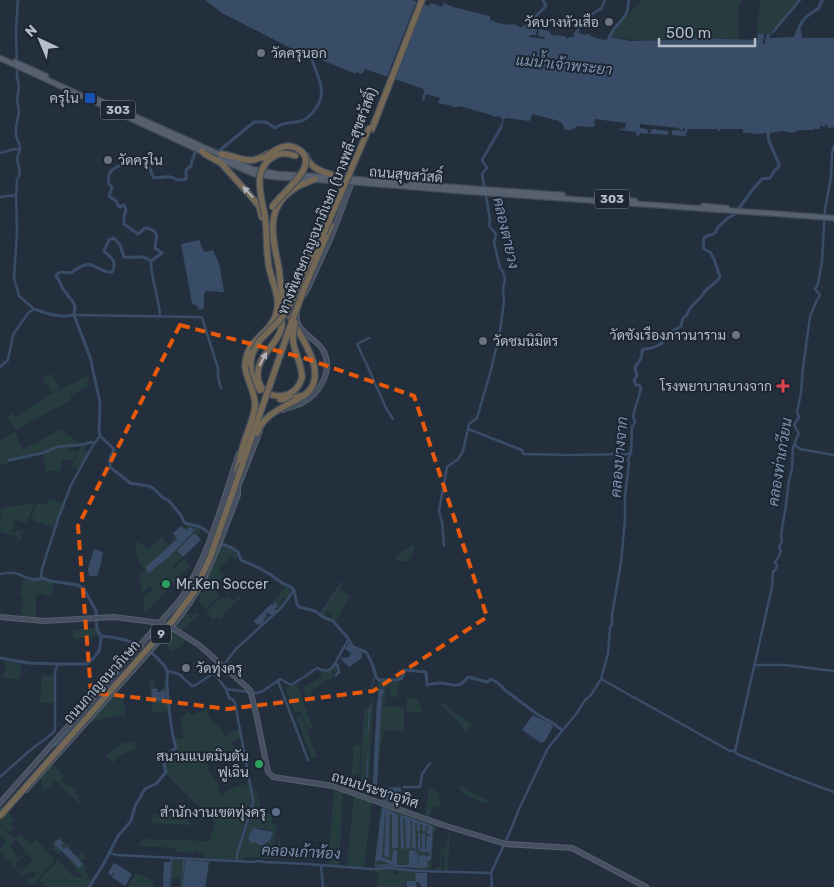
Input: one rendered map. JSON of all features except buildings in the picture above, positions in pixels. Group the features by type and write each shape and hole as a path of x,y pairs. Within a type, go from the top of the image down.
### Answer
{"highway":[{"name":"ทางพิเศษกาญจนาภิเษก (บางพลี-สุขสวัสดิ์)","path":"259,413 296,310 356,168 421,0"},
{"name":"ทางพิเศษกาญจนาภิเษก (บางพลี-สุขสวัสดิ์)","path":"259,413 303,282 357,159 421,0"},
{"path":"219,153 242,160 253,160 261,158 280,146 291,144 301,149 308,161 319,170 346,179"},
{"path":"219,153 245,162 254,162 281,148 291,146 302,152 306,159 305,168 300,177 279,197 269,215 268,224 275,252"},
{"path":"202,151 220,164 256,201 261,211 267,236"},
{"path":"240,460 255,404 245,366 247,353 273,321 278,306 268,263 267,236 260,180 263,166 268,160 278,154 286,153 300,158 321,173 346,179"},
{"path":"235,486 262,423 270,415 306,394 313,385 315,372 307,346 288,315 282,300 272,223 280,201 297,186 314,179"},
{"path":"268,247 276,264 282,325 279,334 260,363 258,380 266,392 285,396 293,393 301,382 301,368 293,345 292,335 326,237"},
{"path":"313,385 300,396 288,400 276,399 265,394 256,384 251,374 250,365 253,352 260,340 288,310 319,244"},
{"name":"ถนนกาญจนาภิเษก","path":"0,812 182,604 198,579 209,553 240,460 259,413"},
{"name":"ถนนกาญจนาภิเษก","path":"0,818 174,619 194,592 207,566 259,413"}],"main road":[{"name":"ถนนสุขสวัสดิ์","path":"0,56 254,174 274,177 346,179"},
{"name":"ถนนสุขสวัสดิ์","path":"169,134 219,153 246,167 263,172 469,190 834,217"},
{"path":"304,294 300,295 296,291 297,288 312,250 346,179"},
{"path":"0,818 38,778 185,611 200,588 210,567 238,495 238,488 264,424 283,410 304,402 321,386 326,373 326,358 318,344 299,327 296,317 304,294 332,235 346,179"},
{"path":"8,811 0,803 180,600 202,560 241,448 253,450"},
{"path":"227,490 238,495"},
{"name":"ถนนประชาอุทิศ","path":"0,617 44,621 114,617 161,623 172,627 200,645 245,684 251,693 268,772 273,778 336,787 440,824 504,844 572,848 646,887"},
{"path":"51,746 59,754"},
{"path":"29,770 38,778"},
{"path":"7,795 15,803"}],"highlighted area":[{"path":"180,325 304,358 414,396 487,617 373,691 228,709 91,692 78,526"}],"green space":[{"path":"642,0 742,0 738,7 738,39 642,40 611,37 615,28"},
{"path":"761,0 799,0 768,35 758,34 757,26"},
{"path":"52,374 60,388 52,392 42,378"},
{"path":"88,376 88,387 70,396 71,400 15,430 7,417 13,413 15,417 51,394"},
{"path":"62,429 67,435 72,436 74,441 81,442 81,445 70,446 70,449 67,449 67,451 78,451 80,447 85,445 84,450 88,451 78,469 72,466 78,452 73,461 61,459 61,471 45,471 44,454 0,465 0,440 15,432 22,450"},
{"path":"49,498 63,503 54,528 31,520 36,504 47,504"},
{"path":"34,503 26,523 14,519 14,527 10,533 22,529 23,534 20,533 19,535 22,535 18,542 18,537 0,532 1,508"},
{"path":"184,523 200,528 200,531 203,530 178,550 182,557 173,566 175,568 184,559 190,566 145,613 143,599 153,589 150,586 142,593 139,576 145,570 137,556 137,541 148,549 161,537 168,545 175,537 173,533 177,538 146,568 147,572 158,566 172,554 194,530 185,530"},
{"path":"220,544 233,550 239,557 236,559 231,556 219,570 224,576 214,586 219,596 206,609 199,601 201,600 197,593 199,590 203,593 208,587 204,584 205,580"},
{"path":"412,544 415,547 408,560 394,560 401,551 408,549"},
{"path":"23,577 36,580 41,579 53,583 52,596 36,594 36,618 21,617 23,597 20,597"},
{"path":"285,586 293,590 287,599 284,597 281,601 284,604 280,608 274,601"},
{"path":"339,588 350,596 335,623 331,619 333,614 327,610 325,613 327,614 326,617 321,615"},
{"path":"238,595 241,597 236,604 234,603 220,619 217,617 213,620 206,613 221,597 224,599 228,596 233,601"},
{"path":"196,613 198,615 182,632 175,628 187,614 191,615 189,617 191,619 192,615"},
{"path":"96,628 99,639 98,636 73,639 73,630"},
{"path":"172,628 187,639 172,652 166,646 169,642 167,641 164,644 160,641"},
{"path":"6,661 21,664 20,679 3,678"},
{"path":"336,665 339,674 337,675 333,672 332,674 335,677 321,682 320,686 311,691 312,694 306,696 303,688 322,676 319,670 326,671"},
{"path":"42,675 54,676 54,703 40,702"},
{"path":"153,680 157,688 152,689 151,692 153,703 165,700 165,691 162,690 166,682 168,711 153,713 149,682"},
{"path":"380,681 399,682 396,698 389,696 390,692 387,685 385,698 387,703 383,703 383,706 404,707 404,733 399,730 384,730 377,781 382,696 377,700 378,683"},
{"path":"296,682 313,728 308,730 300,710 295,713 285,688"},
{"path":"374,686 368,797 363,795 364,786 360,786 364,711 370,706"},
{"path":"111,697 123,698 126,716 109,717 89,723"},
{"path":"407,698 417,698 423,712 406,712"},
{"path":"443,702 472,725 466,732 441,706"},
{"path":"208,709 207,712 211,720 223,731 225,737 237,729 241,737 232,742 236,749 238,746 239,749 238,751 242,759 238,760 240,768 220,749 208,757 211,761 207,763 209,767 207,768 219,787 219,792 222,794 226,793 226,790 249,783 251,807 250,810 245,812 245,816 248,817 242,832 236,859 204,858 205,855 195,850 194,853 175,852 175,848 139,846 142,839 209,841 215,824 213,820 166,774 165,761 167,756 177,750 175,738 183,738 181,719 188,712 192,715"},
{"path":"301,715 317,757 312,759 296,717"},
{"path":"135,742 136,749 123,754 112,763 106,756 120,744"},
{"path":"354,745 361,745 359,774 354,774 354,781 351,781"},
{"path":"52,763 65,776 60,781 76,790 70,782 78,790 75,794 80,796 76,797 86,810 56,781 44,792 40,777"},
{"path":"462,785 469,791 488,800 487,804 464,795 459,788"},
{"path":"252,788 259,794 256,796 257,800 259,800 261,812 274,814 271,823 284,826 277,826 274,845 278,846 279,838 281,839 278,859 246,857 242,860 238,858 253,811","holes":["261,828 273,832 251,843 250,839 255,829"]},
{"path":"334,788 343,791 339,866 328,864"},
{"path":"429,788 439,793 439,798 442,799 438,810 437,805 432,806 429,818 425,817"},
{"path":"354,795 372,802 364,868 347,866"},
{"path":"1,805 15,819 10,824 14,828 8,832 0,824"},
{"path":"381,805 437,825 434,834 431,869 374,867"},
{"path":"164,808 168,813 167,815 183,815 192,825 150,823 154,814 160,815 158,811"},
{"path":"0,825 15,840 10,845 17,856 20,857 26,851 14,838 20,834 31,845 36,840 55,860 32,886 27,881 37,875 33,870 22,876 0,852 0,848 6,842 0,836","holes":["26,853 33,861 21,872 16,868 15,864"]},
{"path":"448,833 450,834 448,871 445,871 444,853 442,855 441,870 435,870 435,867 440,867 441,848 446,847"},
{"path":"59,837 67,845 71,846 73,854 67,847 62,850 55,845 62,852 57,854 53,850 49,850 54,847 50,841 53,844"},
{"path":"80,851 86,858 82,862 91,871 84,866 88,878 93,880 85,887 48,887 40,880 33,887 58,860 73,876 80,878 82,876 62,852 71,861 77,854 80,854"},
{"path":"173,859 210,860 206,887 209,864 185,861 183,887 181,887 181,879 172,878 171,887 169,887 171,862"},
{"path":"374,869 393,870 393,874 398,874 399,870 415,871 417,880 405,881 405,887 377,887 378,872 374,873"},
{"path":"136,873 153,880 153,887 128,887"}],"water":[{"name":"แม่น้ำเจ้าพระยา","path":"205,0 412,0 429,6 431,3 442,7 444,3 490,16 490,19 498,23 514,24 521,28 533,18 535,19 530,22 529,26 537,29 536,35 530,35 529,37 544,39 545,37 538,36 539,29 549,31 551,35 565,36 567,39 574,37 574,33 578,32 600,39 607,40 608,37 630,41 694,38 757,40 758,34 764,34 763,44 765,44 766,35 772,33 775,29 776,30 769,36 770,38 794,37 797,29 801,30 802,38 834,38 834,127 828,128 826,124 824,127 820,125 820,129 800,130 792,133 783,131 770,133 771,144 768,144 766,133 743,133 743,129 720,129 719,132 717,129 688,129 685,136 640,133 639,136 636,135 636,132 620,130 621,127 625,129 626,123 595,119 594,127 577,126 570,130 565,130 559,121 532,114 530,121 504,119 502,129 499,132 498,130 503,120 499,116 495,117 460,106 452,108 453,106 438,103 440,98 426,94 424,101 422,100 424,89 365,69 362,74 357,72 356,74 314,57 314,68 308,57 222,13"},
{"path":"199,240 204,252 213,250 219,263 224,292 206,291 204,294 204,308 199,310 192,303 181,244"},
{"path":"181,526 187,530 190,527 195,530 168,558 149,573 147,572 146,567 177,539 173,533"},
{"path":"193,534 197,535 201,540 183,557 178,550"},
{"path":"94,549 103,552 102,558 97,576 89,576 88,569"},
{"path":"274,601 278,606 275,609 276,611 271,615 266,614 264,622 257,625 254,621 271,604 273,605"},
{"path":"349,643 354,649 362,653 362,658 349,667 341,659 342,657 348,658 351,653 345,649"},
{"path":"122,671 124,674 57,749 54,746"},
{"path":"152,689 157,689 158,692 165,691 166,702 155,701 153,703"},
{"path":"379,689 383,689 384,693 382,696 377,785 373,784 373,779"},
{"path":"533,715 551,724 553,727 545,741 541,743 522,730"},
{"path":"400,787 400,807 382,800 383,788"},
{"path":"382,807 398,815 398,848 392,848 391,814 389,857 384,856 386,814 382,857 392,861 393,850 397,850 397,865 407,865 409,862 409,851 413,850 418,854 417,865 419,856 424,855 427,857 430,855 429,852 422,852 418,849 418,833 420,833 421,849 422,834 425,834 425,850 427,836 431,836 427,834 427,826 424,832 422,830 422,824 420,825 420,831 417,831 417,823 415,823 416,849 412,848 411,820 410,848 406,848 405,818 403,819 404,849 401,849 400,816 403,815 433,826 431,859 427,862 428,867 375,866 375,864 389,864 379,860 375,863"},
{"path":"253,828 273,832 270,840 263,846 255,842 251,843 248,838"},
{"path":"59,839 63,843 61,846 62,850 67,847 83,864 79,868 73,860 55,845 54,843"},
{"path":"171,858 173,859 171,862 169,887 163,887 164,862 170,862"},
{"path":"186,860 209,862 205,887 183,887"},
{"path":"114,863 132,874 125,886 112,877 115,871 111,876 108,873"},
{"path":"415,873 427,873 427,887 421,887 420,883 417,882 417,887 407,887 406,881 416,881"}],"pier":[{"path":"417,0 419,0 393,81 386,79"},
{"path":"640,124 679,128 680,130 683,128 685,131 673,130 672,135 668,135 669,132 667,131 653,129 651,133 648,133 647,129 640,128"}],"waterway":[{"path":"0,367 8,360 13,335 28,313 34,309 19,296 14,278 17,232 16,196 17,180 20,174 17,158 20,150 16,136 19,112 17,100 19,87 16,30 18,0"},
{"path":"528,24 546,6 543,0"},
{"path":"575,34 589,16 601,9 605,0"},
{"path":"609,39 613,30 627,12 629,0"},
{"path":"773,32 800,0"},
{"path":"798,32 803,21 808,15 819,8 823,0"},
{"path":"219,151 254,122 266,122 275,128 284,124 301,121 309,116 321,97 321,86 313,63"},
{"name":"คลองตายวง","path":"444,546 439,511 447,467 458,459 463,451 469,424 477,418 500,331 505,279 500,268 494,242 496,234 489,226 490,219 482,174 487,168 482,160 500,129"},
{"name":"คลองบางจาก","path":"640,392 641,388 634,381 637,375 635,367 641,358 642,350 661,344 671,332 681,326 683,318 691,307 720,277 714,259 710,252 704,249 703,241 705,237 715,233 718,227 735,214 762,179 770,178 779,167 769,141"},
{"name":"คลองท่าเกวียน","path":"735,751 772,587 773,572 777,565 775,562 781,551 779,546 782,542 781,535 792,469 793,447 799,434 794,425 799,417 797,412 810,317 820,295 815,289 818,284 822,261 825,210 834,146"},
{"path":"0,153 14,149 20,150"},
{"path":"195,153 191,166 186,170 186,179 153,177 145,158 137,162 135,160 110,172 109,184 112,187 109,196 116,201 119,207 124,205 126,210 124,224 138,234 145,228 155,232 155,248 162,253 151,261 141,257 124,257 120,245 114,238 109,240 104,251 114,263 112,272 89,265 81,266 71,273 61,272 56,275 75,306 74,315 90,357 100,402 99,433 114,449 110,458 110,467 130,483 153,488 169,501 185,523 201,527 222,544 238,552 241,560 259,568 291,587 294,590 299,607 315,611 333,621 353,647 366,652 379,680 397,680 402,678 405,670 426,672 427,685 440,683 458,685 468,677 487,682 491,679 537,714 562,730"},
{"path":"0,197 16,195"},
{"path":"151,261 160,316"},
{"path":"34,309 59,316 74,315"},
{"path":"74,315 202,318 218,368 221,388"},
{"path":"365,361 357,344 369,338"},
{"path":"366,363 386,408 393,419"},
{"name":"คลองบางจาก","path":"492,887 491,873 548,748 577,713 585,700 591,695 601,679 608,654 610,627 612,625 621,562 628,460 631,452 632,427 635,422 633,416 640,392"},
{"path":"468,429 522,450 523,454 630,454"},
{"path":"0,574 11,573 30,579 42,578 42,569 71,485 100,436"},
{"path":"9,460 43,453 57,447 94,443"},
{"path":"795,445 800,449 834,455"},
{"path":"42,578 78,585 84,589 96,611 97,630 101,636 117,638 141,646 154,655 167,670 170,717 176,748 165,757 166,772 157,783 145,789 135,806 131,821 118,836 89,887"},
{"path":"320,615 342,582"},
{"path":"216,675 236,649 282,607 294,590"},
{"path":"0,658 28,663 87,664 98,652 101,636"},
{"path":"226,689 257,693 280,679 291,685 317,668 325,671 330,669 348,640"},
{"path":"0,777 55,730 55,671 58,664"},
{"path":"336,664 339,672 336,675"},
{"path":"754,665 785,665 834,671"},
{"path":"167,671 179,674 192,686 214,673 226,689 229,698 235,703 253,800 237,854 237,861"},
{"path":"372,686 375,675"},
{"path":"601,679 730,751 735,751 737,754 834,792"},
{"path":"278,681 308,760"},
{"path":"368,733 370,707"},
{"path":"367,784 368,755"},
{"path":"404,787 420,787 422,774 430,763"},
{"name":"คลองเก้าห้อง","path":"109,853 117,855 259,861 371,869 388,868 491,873"},
{"path":"170,887 172,857"},
{"path":"182,887 184,858"},
{"path":"321,865 323,887"}],"place":[{"name":"วัดบางหัวเสือ","path":"609,22"},
{"name":"วัดครุนอก","path":"261,53"},
{"name":"ครุใน","path":"90,98"},
{"name":"วัดครุใน","path":"108,160"},
{"name":"วัดชังเรืองภาวนาราม","path":"736,335"},
{"name":"วัดชมนิมิตร","path":"483,341"},
{"name":"โรงพยาบาลบางจาก","path":"783,386"},
{"name":"Mr.Ken Soccer","path":"166,584"},
{"name":"วัดทุ่งครุ","path":"186,668"},
{"name":"สนามแบดมินตัน ฟูเฉิน","path":"259,764"},
{"name":"สำนักงานเขตทุ่งครุ","path":"276,812"}]}
